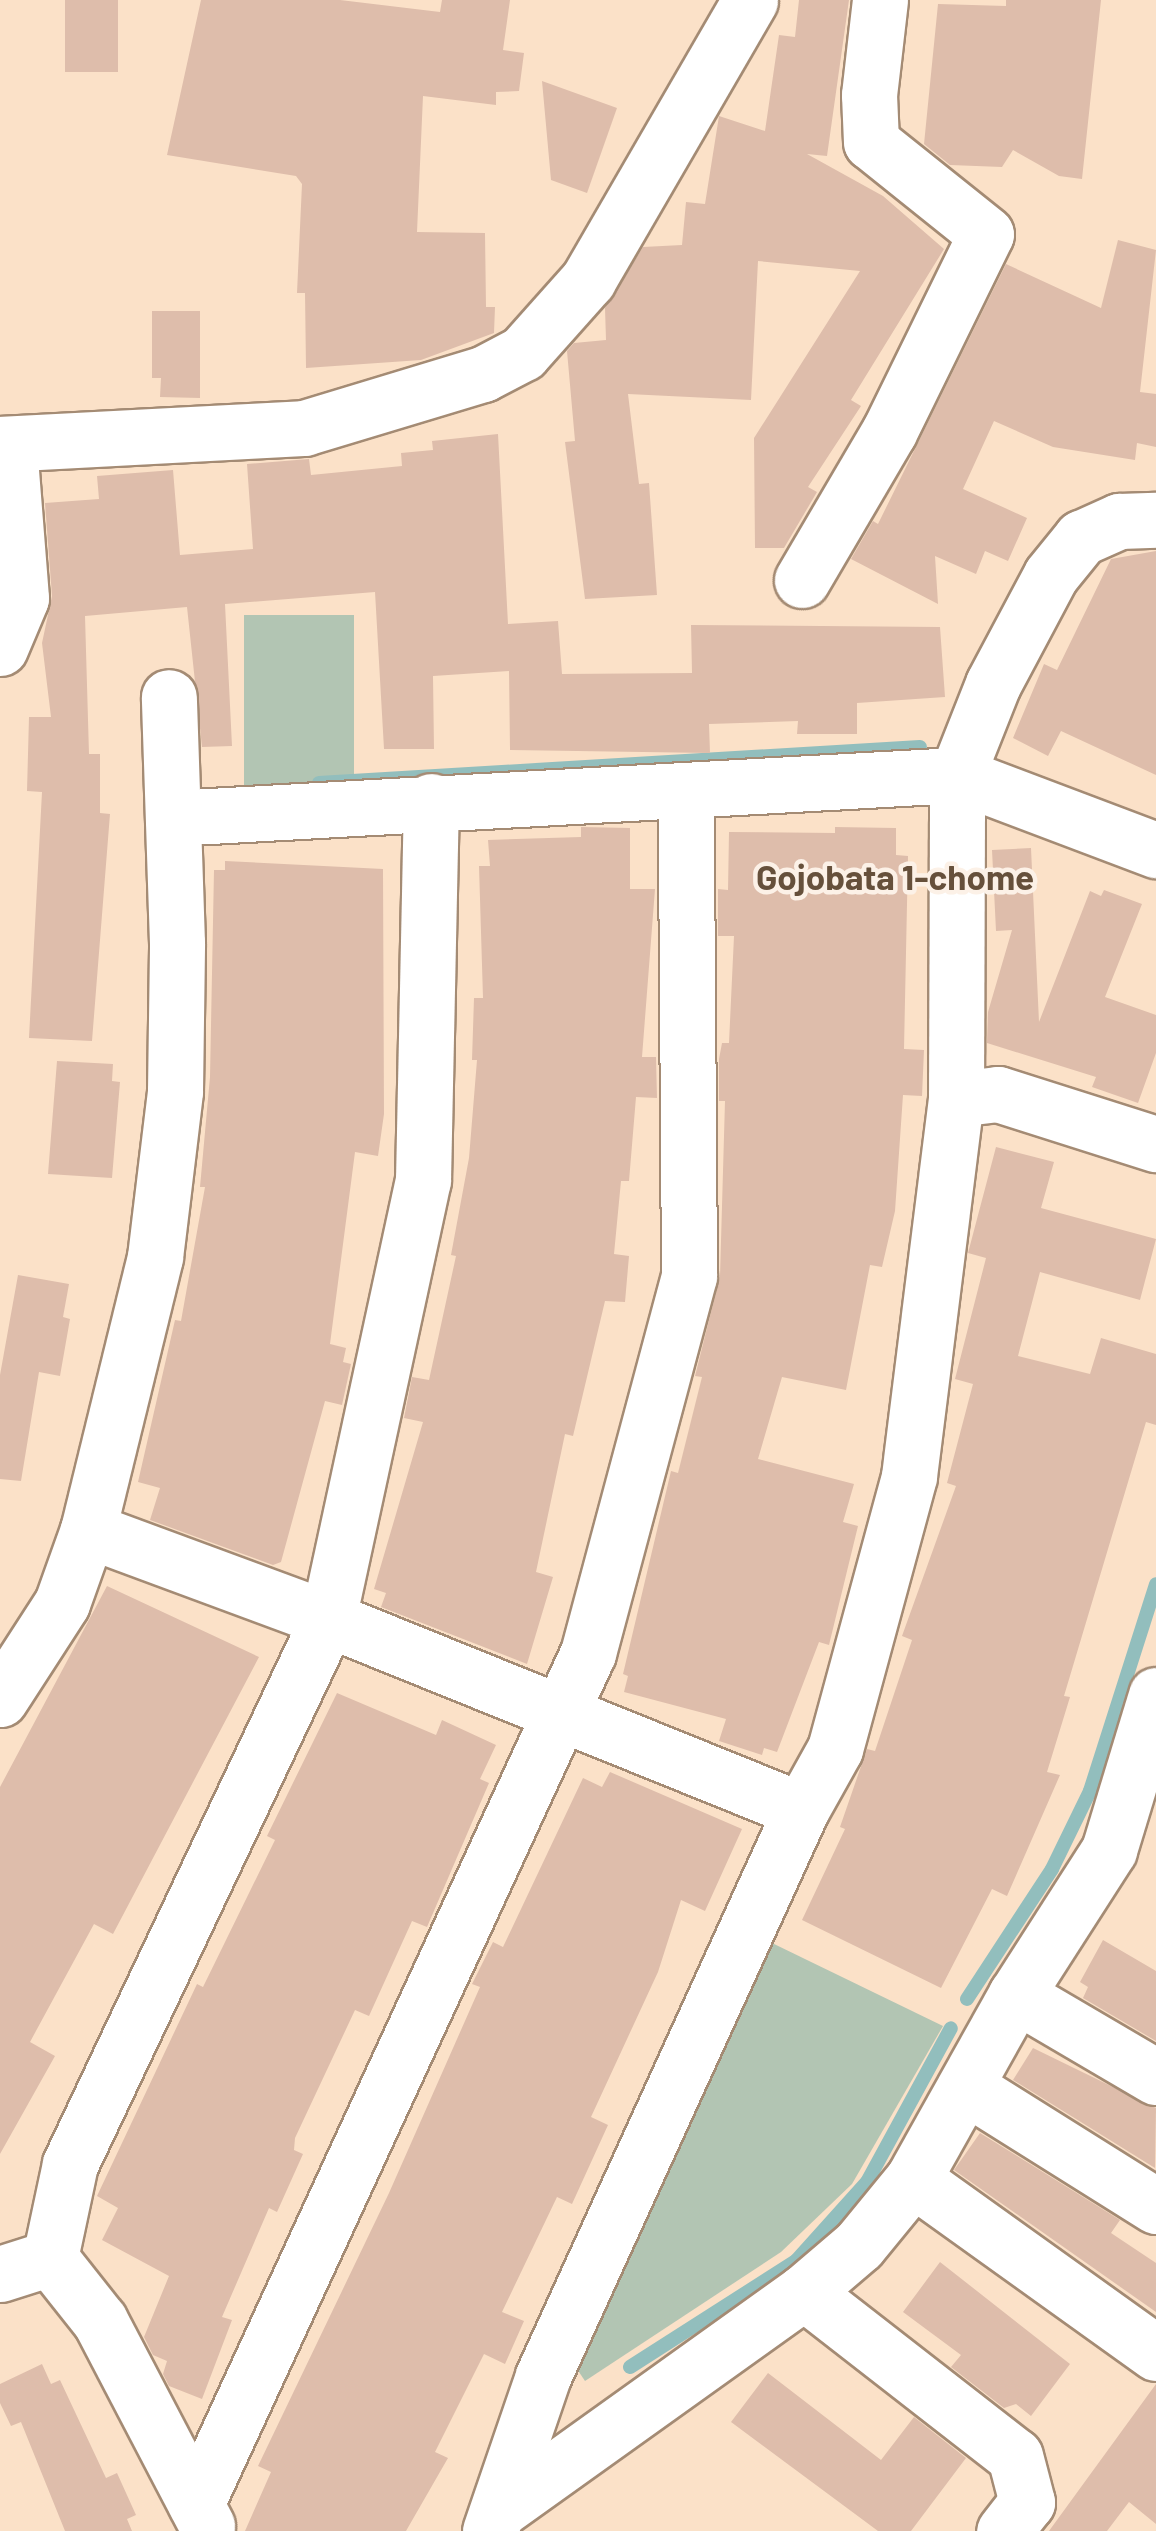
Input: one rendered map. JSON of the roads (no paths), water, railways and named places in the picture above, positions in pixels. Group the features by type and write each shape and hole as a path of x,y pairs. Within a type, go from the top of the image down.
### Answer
{"street":[{"path":"0,648 21,598 5,444 304,428 484,374 523,353 588,280 750,0"},
{"path":"802,580 889,432 986,234 871,142 869,96 880,0"},
{"path":"496,2519 543,2376 801,1810 835,1748 909,1476 956,1099 956,775 993,684 1051,575 1081,538 1119,521 1156,520"},
{"path":"0,1699 62,1603 88,1530 155,1257 170,1128 178,943 169,698"},
{"path":"172,818 956,775 1156,850"},
{"path":"203,2517 564,1715 588,1653 690,1276 686,790"},
{"path":"203,2517 100,2321 25,2266 328,1619 424,1180 431,801"},
{"path":"956,1099 998,1094 1156,1144"},
{"path":"88,1530 328,1619 801,1810"},
{"path":"496,2519 804,2292 859,2245 913,2180 1016,1995 1110,1850 1156,1695"},
{"path":"1016,1995 1156,2077"},
{"path":"966,2088 1156,2206"},
{"path":"913,2180 1156,2353"},
{"path":"804,2292 1016,2456 1027,2502 1004,2531"}],"waterway":[{"path":"319,783 920,747"},
{"path":"967,1999 1052,1869 1090,1791 1156,1584"},
{"path":"630,2367 796,2261 867,2182 951,2028"}],"district":[{"name":"Gojobata 1-chome","path":"895,876"}]}
